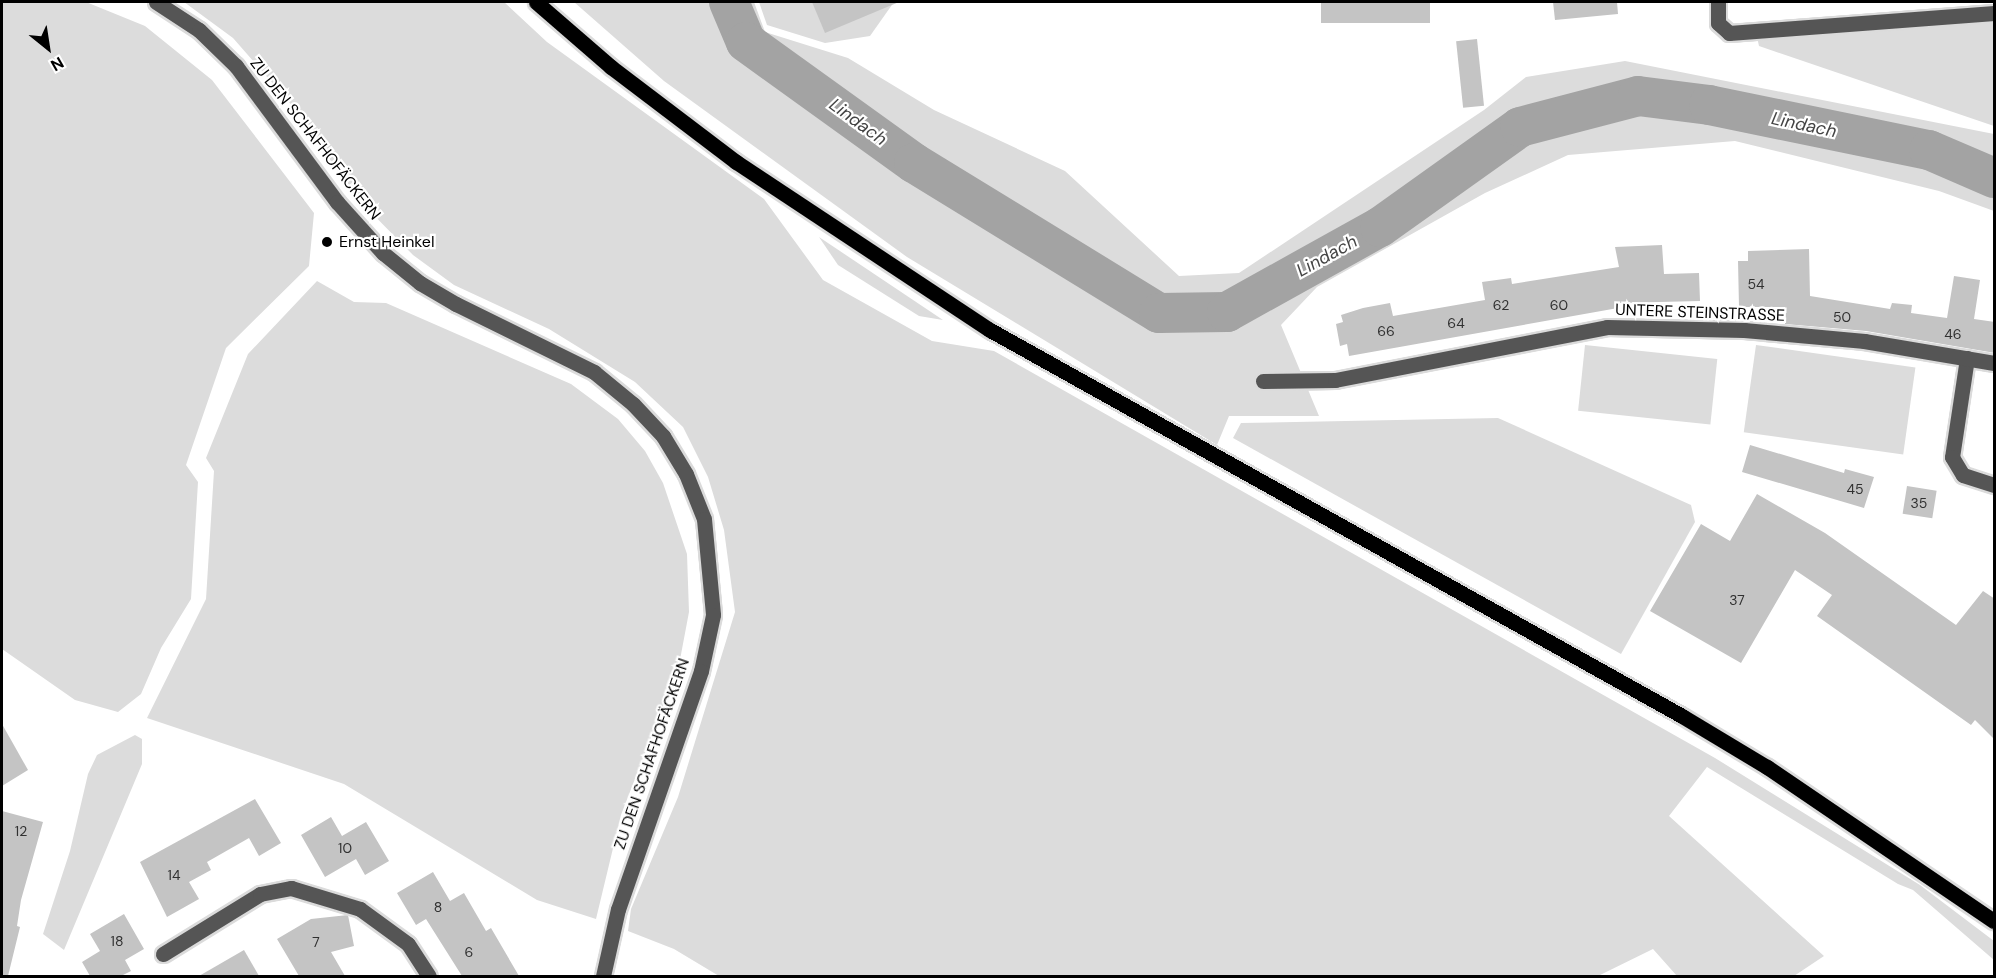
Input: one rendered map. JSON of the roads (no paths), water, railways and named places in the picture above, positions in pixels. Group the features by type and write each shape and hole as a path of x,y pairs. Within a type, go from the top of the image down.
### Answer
{"main road":[{"path":"536,2 611,67 735,162 980,324 1200,450 1682,716 1767,767 1995,921"}],"street":[{"name":"ZU DEN SCHAFHOFÄCKERN","path":"156,2 199,30 236,66 337,202 383,253 420,283 456,304 594,372 633,404 677,457 704,519 713,615 702,671 618,909 603,976"},
{"path":"1718,2 1718,23 1729,33 1995,13"},
{"name":"UNTERE STEINSTRASSE","path":"1263,381 1335,380 1607,327 1744,330 1864,341 1995,363"},
{"path":"1967,358 1952,457 1963,475 1995,485"},
{"path":"163,954 261,894 291,888 360,909 408,944 429,976"}],"waterway":[{"name":"Lindach","path":"729,2 746,42 914,163 1159,313 1227,312 1380,227 1520,127 1638,96 1709,105 1929,150 1994,178"}],"place":[{"name":"Ernst Heinkel","path":"327,242"}]}
